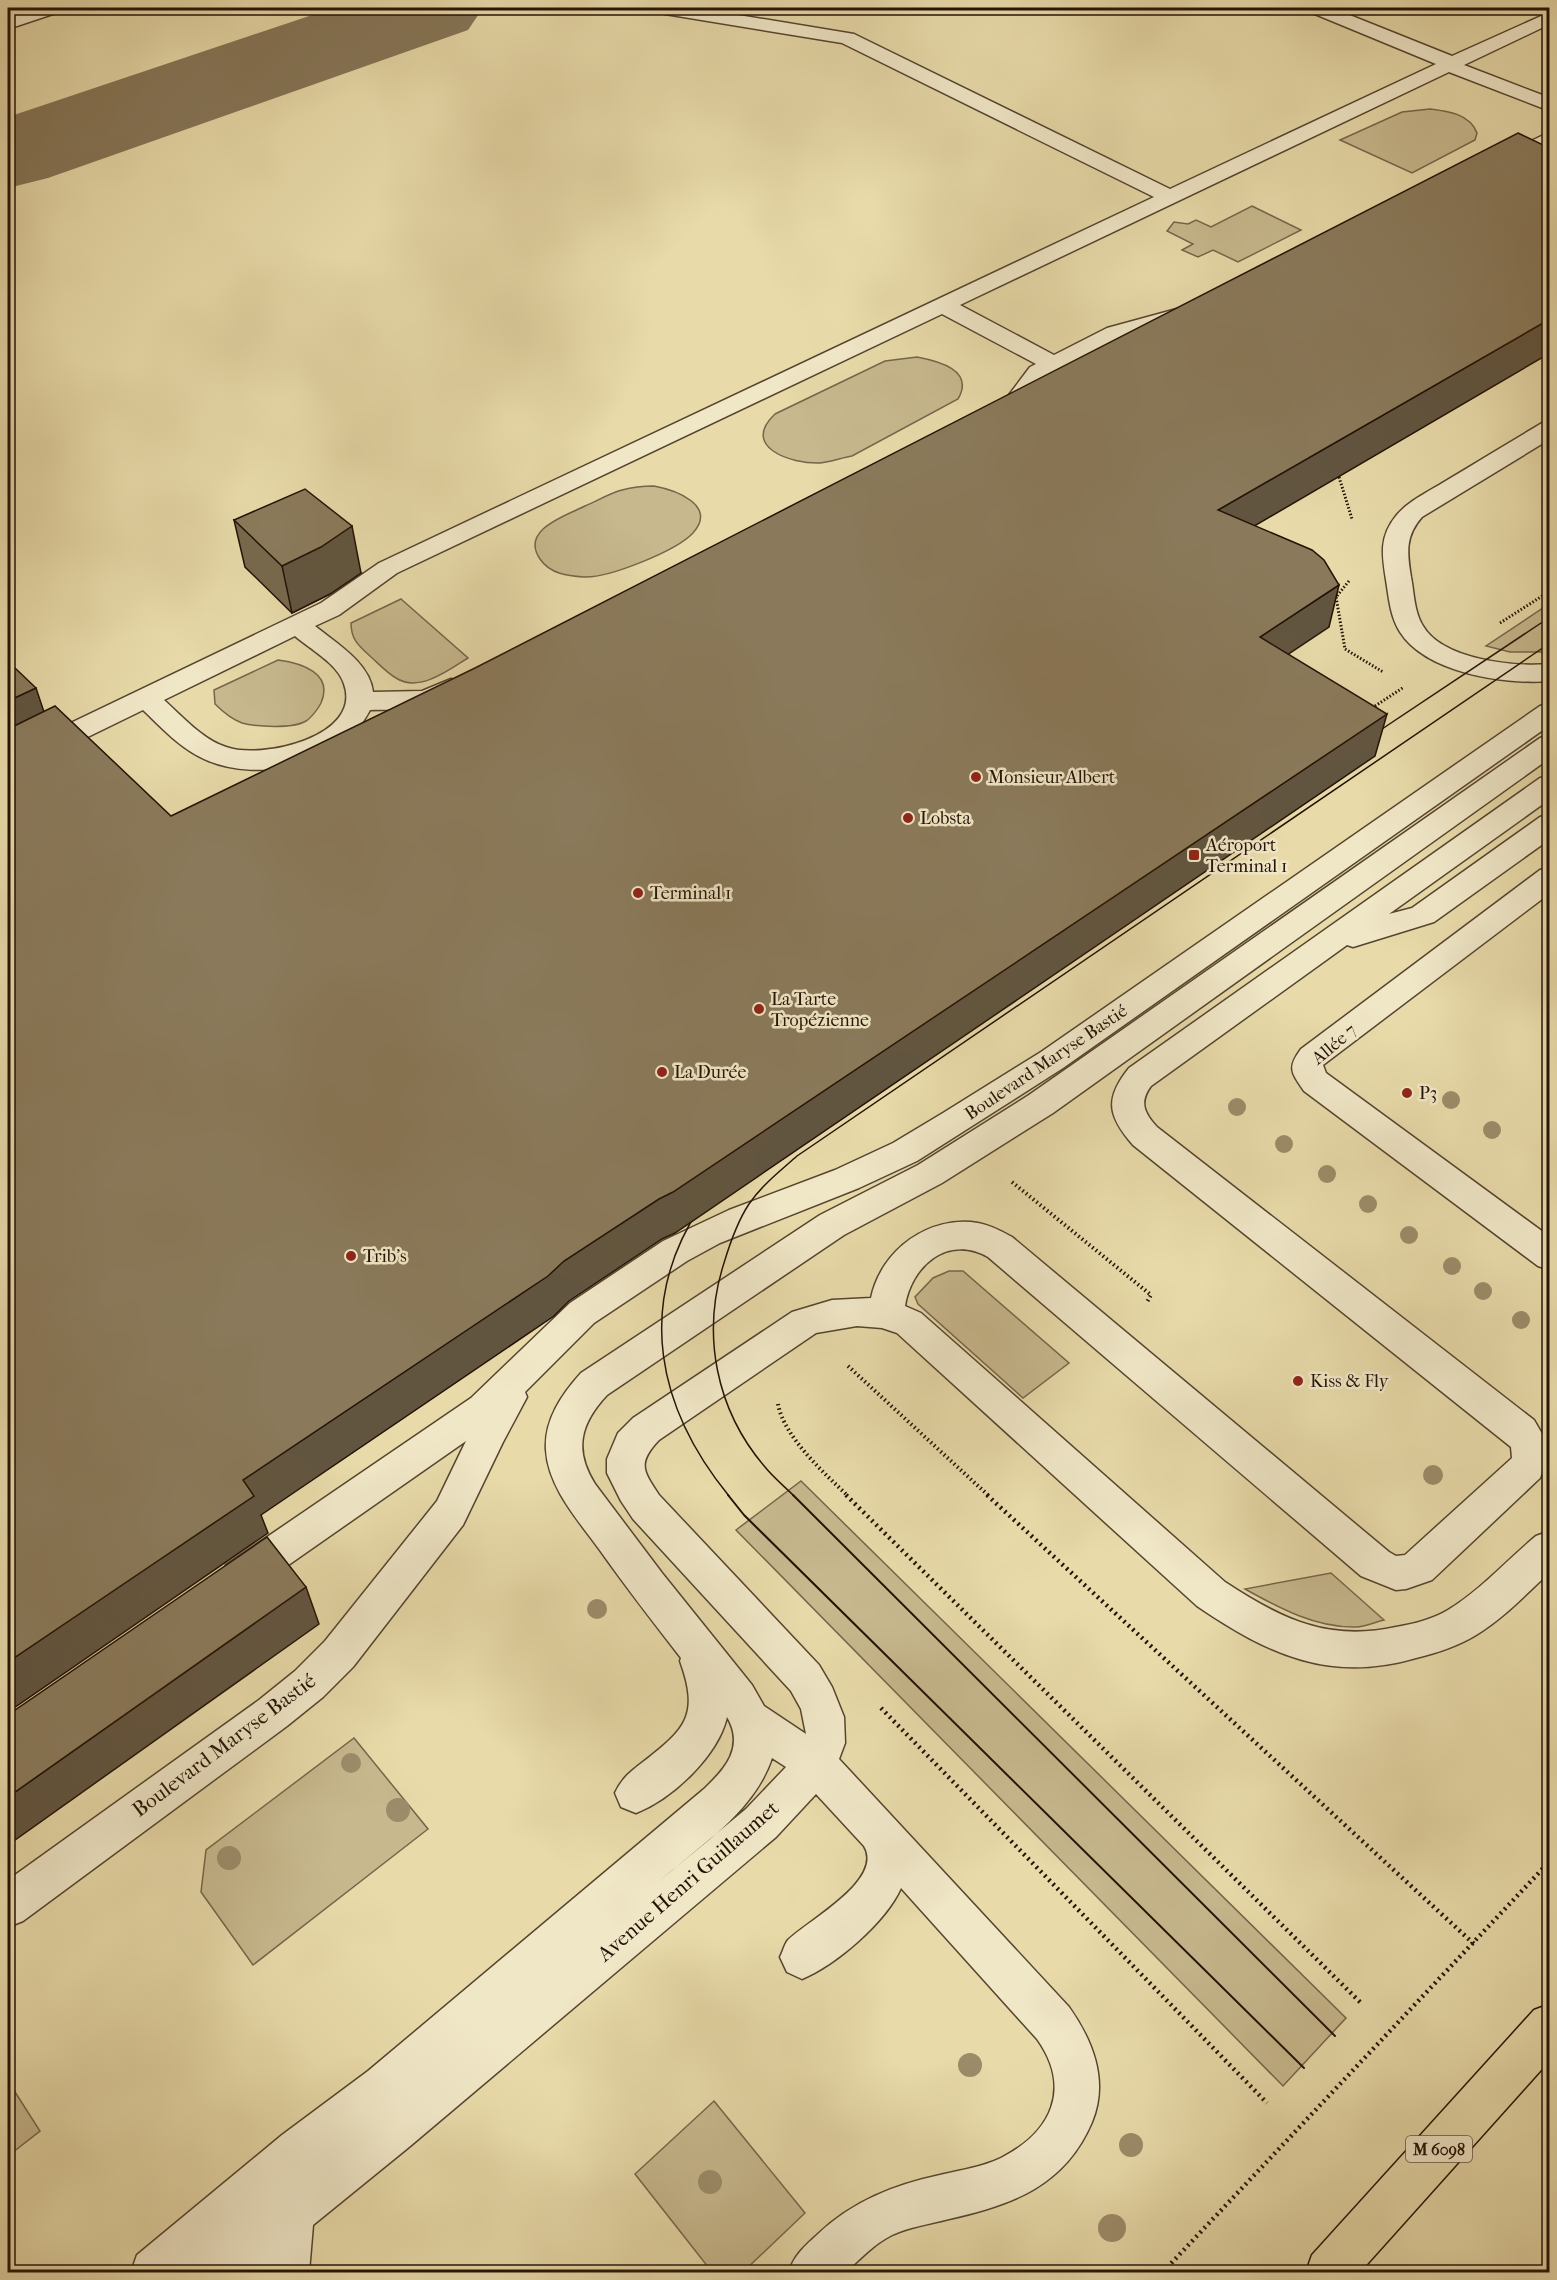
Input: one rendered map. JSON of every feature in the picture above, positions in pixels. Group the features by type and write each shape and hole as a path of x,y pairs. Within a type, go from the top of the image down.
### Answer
{"main road":[{"name":"M 6098","path":"1329,2272 1550,2026"}],"street":[{"path":"8,23 52,8"},
{"path":"665,8 847,38 1170,197"},
{"path":"1317,8 1548,106"},
{"path":"8,764 330,609 388,568 1550,16"},
{"path":"1476,176 1550,138"},
{"path":"943,305 1053,364"},
{"path":"980,431 1002,420 1038,372 1115,333 1203,309"},
{"path":"1550,428 1413,512 1401,524 1394,537 1394,552 1408,621 1413,632 1422,641 1449,657 1507,672 1536,675 1550,672"},
{"path":"146,698 195,742 217,754 246,760 277,759 308,751 334,738 351,720 360,701 358,682 345,666 297,625"},
{"path":"360,701 426,700 469,678"},
{"name":"Boulevard Maryse Bastié","path":"215,1595 484,1409 524,1372 551,1341 582,1314 675,1251 708,1233 847,1179 905,1152 1015,1084 1550,712"},
{"path":"154,2272 298,2151 384,2086 719,1803 736,1785 749,1765 755,1749 754,1733 743,1706 579,1490 567,1466 564,1451 569,1414 576,1402 594,1383 832,1225 930,1174 1041,1104 1550,744"},
{"path":"1538,1456 1532,1457 1529,1441 1521,1431 1145,1136 1127,1110 1129,1093 1140,1077 1550,785"},
{"path":"1328,944 1423,915 1550,824"},
{"name":"Allée 7","path":"1550,877 1307,1064 1308,1072 1315,1082 1550,1256"},
{"path":"1538,1456 1418,1568 1406,1574 1390,1573 1375,1564 1000,1247 981,1237 943,1237 920,1249 905,1263 892,1286 886,1312 909,1323 1211,1594 1246,1618 1281,1634 1317,1645 1352,1651 1388,1648 1429,1637 1462,1622 1550,1548"},
{"name":"Avenue Henri Guillaumet","path":"216,2272 393,2131 761,1823 815,1763 825,1743 825,1720 818,1697 805,1678 646,1507 626,1473 626,1459 631,1444 646,1429 804,1322 829,1314 850,1311 886,1312"},
{"name":"Boulevard Maryse Bastié","path":"8,1906 273,1713 309,1684 339,1654 450,1513 489,1432 524,1372"},
{"path":"636,1793 686,1753 703,1733 710,1713 711,1692 707,1674 687,1635"},
{"path":"749,1719 815,1763 1053,2023 1067,2042 1078,2068 1078,2092 1074,2113 1064,2132 1046,2155 1025,2172 994,2185 881,2216 858,2229 812,2272"},
{"path":"802,1957 867,1902 880,1888 890,1861 887,1846 879,1832"},
{"path":"286,2272 290,2211"}],"path":[{"path":"1366,712 1550,591"},
{"path":"848,1366 1474,1944"},
{"path":"777,1400 780,1416 812,1461 1361,2003"},
{"path":"876,1704 1267,2103"},
{"path":"1163,2272 1550,1861"}],"shaded area":[{"path":"1430,109 1451,112 1464,118 1477,133 1475,140 1412,173 1340,140 1402,112"},
{"path":"1252,206 1301,230 1238,262 1213,250 1198,257 1182,250 1193,244 1167,231 1174,222 1188,224 1196,220 1211,227"},
{"path":"917,357 944,364 958,374 962,381 962,389 958,399 852,456 832,461 808,463 784,457 766,444 763,436 766,426 775,414 885,361"},
{"path":"654,486 691,500 700,514 699,523 693,533 672,548 625,568 584,577 560,573 549,568 540,559 535,549 536,540 540,532 548,525 617,491"},
{"path":"401,599 468,658 443,674 414,683 405,682 386,671 356,642 352,634 351,623"},
{"path":"1549,604 1549,652 1510,652 1486,646"},
{"path":"278,660 313,671 323,684 324,693 321,703 306,721 284,726 242,723 215,704 214,690"},
{"path":"949,1271 963,1271 1069,1363 1023,1398 918,1304 915,1297 933,1278"},
{"path":"801,1481 1346,2018 1283,2086 736,1530"},
{"path":"1331,1573 1384,1620 1359,1627 1327,1624 1298,1616 1245,1589"},
{"path":"354,1738 428,1829 253,1965 201,1892 206,1850"},
{"path":"8,2081 40,2131 8,2156"},
{"path":"714,2101 805,2213 743,2272 712,2272 635,2174"}],"building":[{"name":"Terminal 1","path":"1518,133 1543,145 1550,142 1550,319 1218,510 1312,550 1324,560 1339,585 1260,637 1387,714 673,1192 564,1261 548,1276 243,1480 254,1496 8,1662 8,729 55,706 171,816 475,668"},
{"path":"305,489 352,526 321,547 282,566 234,520"},
{"path":"15,668 36,688 8,701 8,671"},
{"path":"267,1537 306,1587 8,1797 8,1715"}],"taxiway":[{"path":"8,154 432,8"}],"tram line":[{"path":"1370,737 1550,617"},
{"path":"794,1496 765,1467 748,1445 735,1421 724,1396 714,1344 717,1290 731,1240 749,1204 771,1178 797,1156 1550,643"},
{"path":"700,1207 680,1244 667,1282 662,1319 664,1356 671,1392 685,1428 705,1463 729,1496"},
{"path":"728,1495 744,1515 1304,2068"},
{"path":"793,1495 1335,2036"}],"place":[{"name":"Monsieur Albert","path":"976,777"},
{"name":"Lobsta","path":"908,818"},
{"name":"Aéroport Terminal 1","path":"1194,855"},
{"name":"Terminal 1","path":"638,893"},
{"name":"La Tarte Tropézienne","path":"759,1009"},
{"name":"La Durée","path":"662,1072"},
{"name":"P3","path":"1407,1093"},
{"name":"Trib's","path":"351,1256"},
{"name":"Kiss & Fly","path":"1298,1381"}]}
